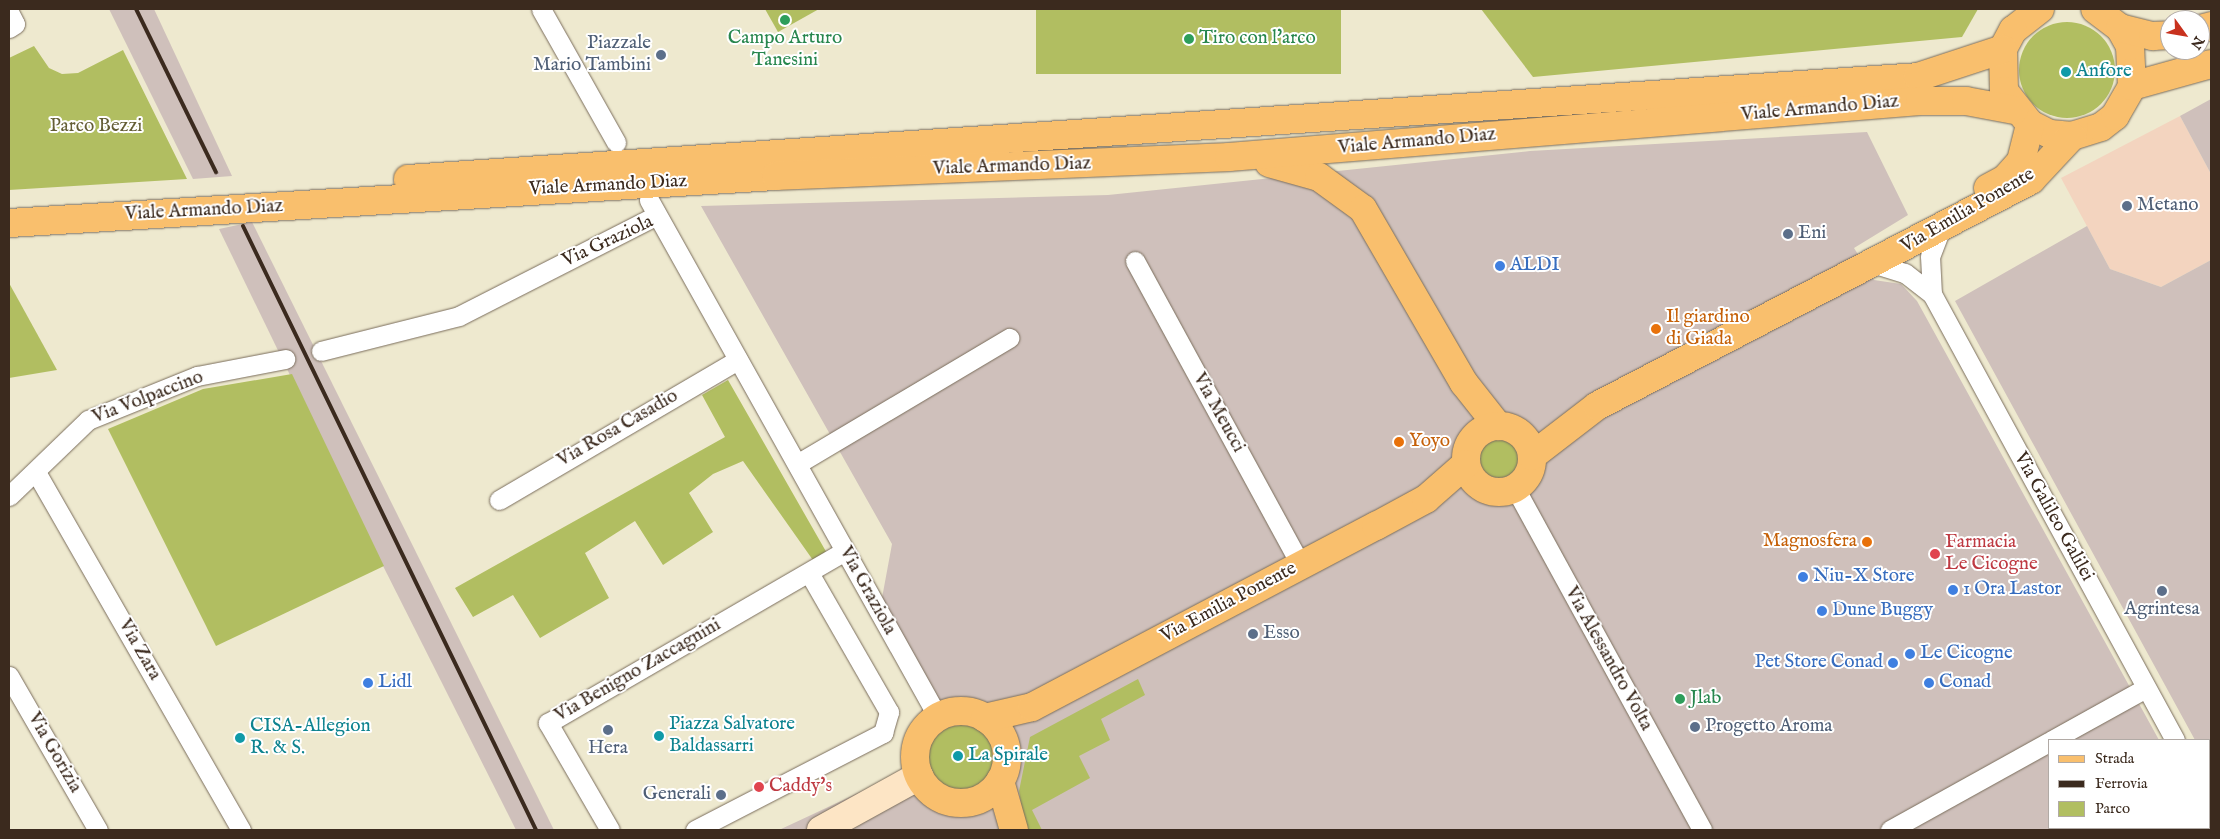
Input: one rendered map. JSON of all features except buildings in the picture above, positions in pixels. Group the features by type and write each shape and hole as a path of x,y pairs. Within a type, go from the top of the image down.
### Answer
{"main road":[{"path":"2022,117 2004,91 2003,49 2013,30 2040,9"},
{"path":"2095,9 2120,28 2153,36 2160,36"},
{"path":"2072,136 2101,127 2115,116 2132,86 2134,66 2120,28"},
{"name":"Viale Armando Diaz","path":"9,222 776,166 1918,77 2003,49"},
{"path":"2132,86 2211,64"},
{"name":"Viale Armando Diaz","path":"9,204 776,166 1229,157 1920,101 1966,101 2022,117 2050,134 2072,136"},
{"name":"Via Emilia Ponente","path":"1864,267 1862,256 2005,179 2021,161 2022,117"},
{"name":"Via Emilia Ponente","path":"1532,456 1597,406 2031,180 2072,136"},
{"path":"1229,157 1295,167 1342,192 1370,218 1464,383 1497,431 1532,456 1530,471 1515,488 1499,492 1471,474 1468,448 1497,431"},
{"name":"Via Emilia Ponente","path":"1497,431 1597,406"},
{"name":"Via Emilia Ponente","path":"986,718 1032,707 1471,474"},
{"name":"Via Emilia Ponente","path":"1005,742 1032,707"},
{"path":"968,803 981,799 1000,781 1007,756 1005,742 986,718 962,711 938,717 919,736 915,750 919,776 939,798 968,803 1006,830"},
{"path":"821,830 919,776"},
{"path":"1000,781 1014,830"}],"street":[{"path":"541,9 616,142"},
{"path":"9,12 15,24 9,28"},
{"name":"Via Graziola","path":"320,351 459,316 653,208 938,717"},
{"name":"Via Galileo Galilei","path":"1932,294 1930,256 1941,228"},
{"name":"Via Meucci","path":"1135,261 1301,565"},
{"name":"Via Galileo Galilei","path":"1864,267 1905,273 1932,294 2173,739"},
{"path":"797,464 1009,338"},
{"name":"Via Volpaccino","path":"9,496 88,420 197,376 285,359"},
{"name":"Via Rosa Casadio","path":"499,500 738,360"},
{"name":"Via Zara","path":"36,472 241,830"},
{"name":"Via Alessandro Volta","path":"1515,488 1702,830"},
{"name":"Via Benigno Zaccagnini","path":"610,830 548,723 845,551"},
{"path":"696,830 883,733 889,712 809,573"},
{"name":"Via Gorizia","path":"9,676 98,830"},
{"path":"2054,739 2146,688"},
{"path":"1890,830 2048,743"}],"shaded area":[{"path":"109,9 154,9 232,176 193,179"},
{"path":"2211,99 2211,174 2180,116"},
{"path":"2180,116 2211,174 2211,260 2161,287 2110,269 2061,178"},
{"path":"1867,132 1908,215 1854,248 1874,280 1901,284 1917,301 2158,739 2048,739 2048,829 2209,830 779,830 903,772 924,702 937,695 882,598 892,544 701,206 1108,195 1530,151"},
{"path":"252,222 554,830 516,830 374,548 219,229"},
{"name":"Agrintesa","path":"2087,226 2110,269 2161,287 2211,260 2211,771 2210,739 2194,739 1955,301"}],"green space":[{"name":"Campo Arturo Tanesini","path":"765,9 819,9 778,32"},
{"name":"Tiro con l'arco","path":"1036,9 1341,9 1341,74 1036,74"},
{"path":"1481,9 1978,9 1962,37 1533,77"},
{"path":"2067,22 2085,26 2101,36 2111,52 2115,70 2111,88 2101,104 2085,114 2067,118 2049,114 2033,104 2023,88 2019,70 2023,52 2033,36 2049,26"},
{"name":"Parco Bezzi","path":"34,46 49,68 62,74 78,73 123,50 187,179 9,190 9,58"},
{"path":"9,283 19,301 57,370 9,378"},
{"path":"292,374 384,566 216,646 108,429 203,389"},
{"path":"728,380 828,555 815,563 743,461 713,474 689,493 713,532 663,565 635,521 585,553 609,598 540,638 513,595 473,617 455,588 725,437 702,395"},
{"path":"1499,440 1506,441 1512,446 1517,452 1517,466 1512,472 1506,477 1499,478 1492,477 1486,472 1481,466 1480,459 1481,452 1486,446 1492,441"},
{"path":"1138,679 1145,695 1101,719 1110,740 1079,756 1090,778 1032,810 1042,830 1025,830 1019,791 1030,737"},
{"path":"954,725 968,725 980,730 989,739 994,751 992,771 985,782 968,791 954,791 942,786 933,777 928,765 928,751 933,739 942,730"}],"railway":[{"path":"136,9 216,172"},
{"path":"243,226 536,830"}],"place":[{"name":"Campo Arturo Tanesini","path":"785,20"},
{"name":"Tiro con l'arco","path":"1189,39"},
{"name":"Piazzale Mario Tambini","path":"661,55"},
{"name":"Anfore","path":"2066,72"},
{"name":"Metano","path":"2127,206"},
{"name":"Eni","path":"1788,234"},
{"name":"ALDI","path":"1500,266"},
{"name":"Il giardino di Giada","path":"1656,329"},
{"name":"Yoyo","path":"1399,442"},
{"name":"Magnosfera","path":"1867,542"},
{"name":"Farmacia Le Cicogne","path":"1935,554"},
{"name":"Niu-X Store","path":"1803,577"},
{"name":"1 Ora Lastor","path":"1953,590"},
{"name":"Agrintesa","path":"2162,591"},
{"name":"Dune Buggy","path":"1822,611"},
{"name":"Esso","path":"1253,634"},
{"name":"Le Cicogne","path":"1910,654"},
{"name":"Pet Store Conad","path":"1893,663"},
{"name":"Lidl","path":"368,683"},
{"name":"Conad","path":"1929,683"},
{"name":"Jlab","path":"1680,699"},
{"name":"Progetto Aroma","path":"1695,727"},
{"name":"Hera","path":"608,730"},
{"name":"Piazza Salvatore Baldassarri","path":"659,736"},
{"name":"CISA-Allegion R. & S.","path":"240,738"},
{"name":"La Spirale","path":"958,756"},
{"name":"Caddy's","path":"759,787"},
{"name":"Generali","path":"721,795"}]}
